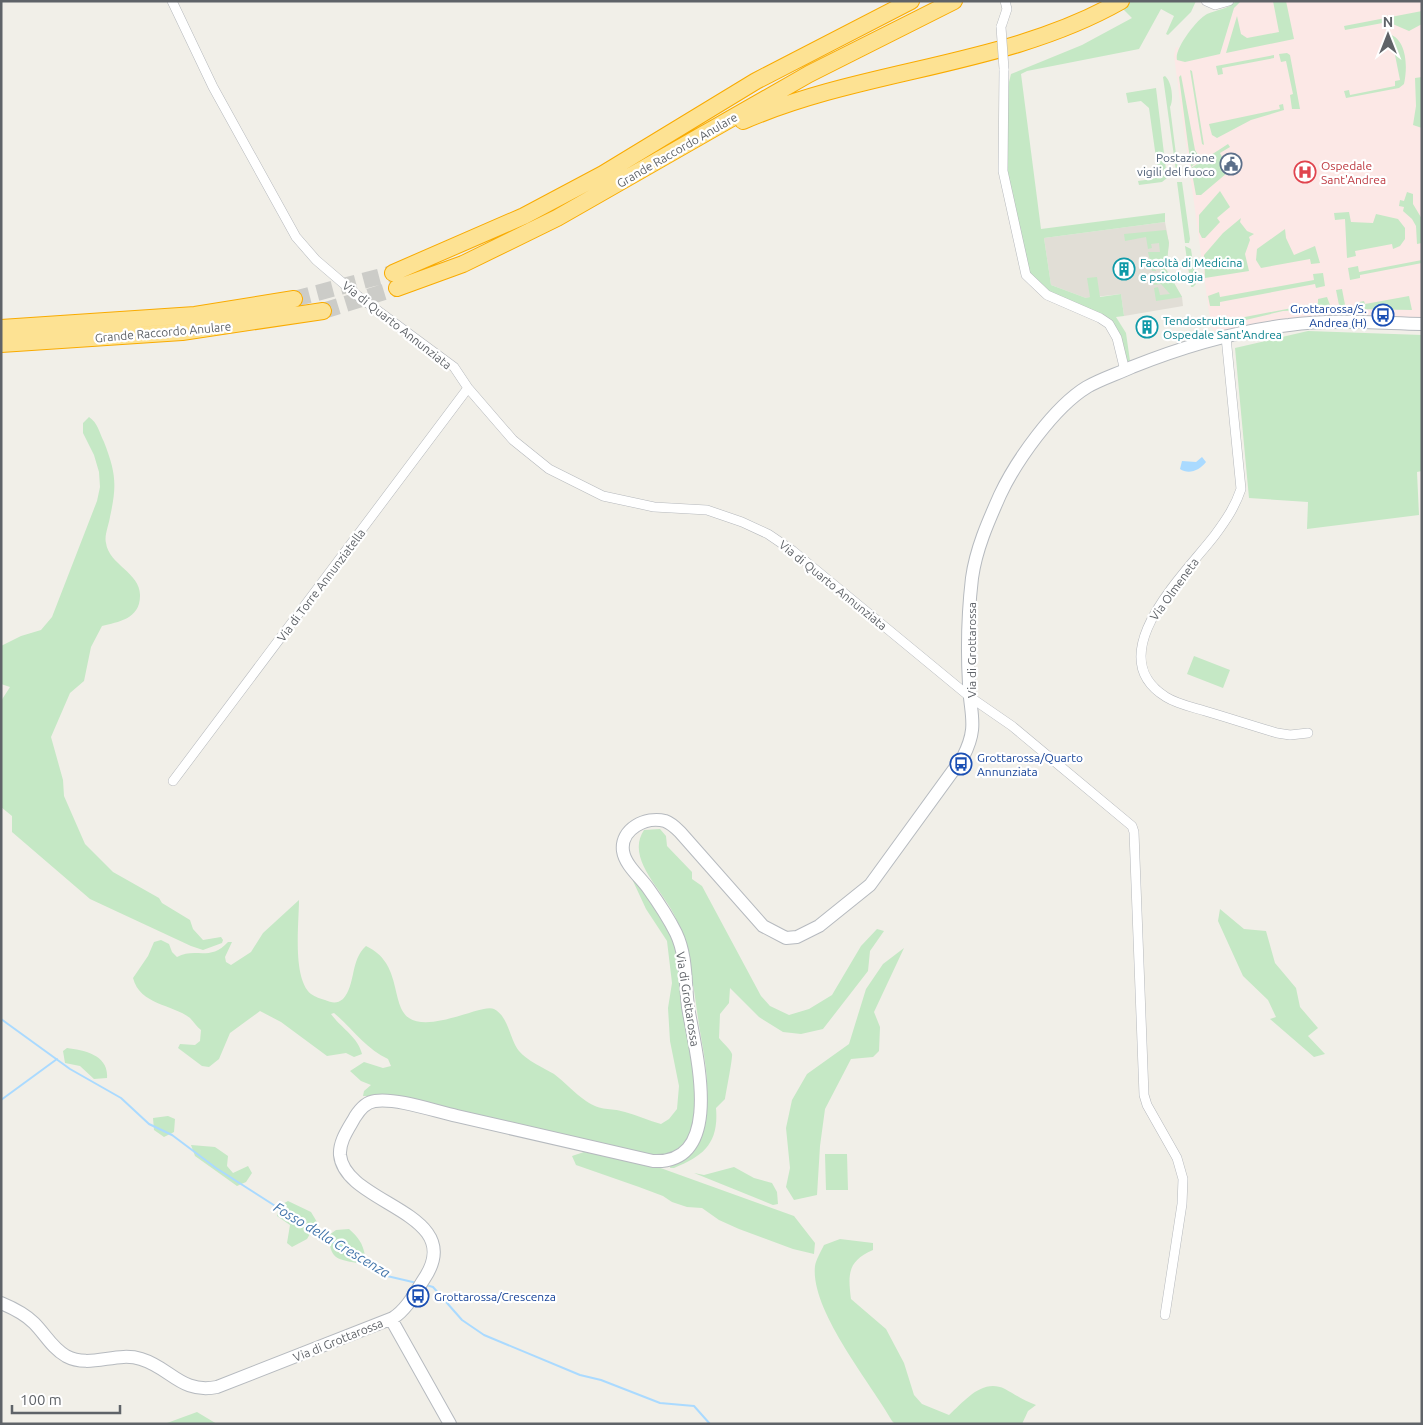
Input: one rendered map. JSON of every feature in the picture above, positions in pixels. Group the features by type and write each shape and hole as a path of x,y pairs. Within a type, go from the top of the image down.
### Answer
{"highway":[{"path":"756,82 827,35 891,1"},
{"name":"Grande Raccordo Anulare","path":"911,1 756,82 602,174 524,216 395,280 463,264 557,218 809,74 954,1"},
{"path":"1059,29 1108,1"},
{"path":"681,147 752,117 833,90 1009,46 1092,18 1121,1"},
{"name":"Grande Raccordo Anulare","path":"1,328 195,315 294,299"},
{"name":"Grande Raccordo Anulare","path":"1,344 182,332 323,311"}],"street":[{"name":"Via di Quarto Annunziata","path":"172,1 217,95 296,237 316,260 358,296 454,367 468,388 513,440 549,469 582,487 629,503 707,510 742,522 768,534 793,551 970,697 1012,726 1132,826 1134,832 1144,1095 1147,1105 1177,1158 1183,1179 1182,1204 1165,1315"},
{"path":"1206,1 1215,5 1229,1"},
{"path":"1006,3 1000,27 1004,69 1003,171 1026,275 1047,295 1100,318 1109,324 1117,338 1125,370"},
{"name":"Via di Grottarossa","path":"1,1303 30,1319 54,1347 68,1357 86,1362 141,1359 186,1386 202,1389 222,1386 391,1319 399,1313 427,1275 435,1252 429,1236 410,1218 354,1179 341,1162 340,1151 343,1139 362,1108 375,1101 393,1102 653,1161 673,1160 680,1156 692,1145 694,1139 702,1098 702,1079 686,990 684,960 676,934 662,909 628,863 623,852 626,835 634,826 644,821 665,821 680,832 764,926 786,938 808,933 870,885 963,757 973,734 970,697 970,604 974,567 989,520 1010,474 1030,446 1070,400 1087,387 1125,370 1168,353 1226,337 1288,325 1313,323 1422,324"},
{"name":"Via Olmeneta","path":"1226,337 1241,489 1234,509 1151,619 1142,640 1144,670 1154,687 1174,701 1277,733 1290,735 1308,732"},
{"name":"Via di Torre Annunziatella","path":"173,781 468,388"},
{"path":"391,1319 450,1424"}],"shaded area":[{"name":"Ospedale Sant'Andrea","path":"1241,1 1422,1 1422,319 1218,335 1211,327 1174,56 1176,47 1179,48 1176,56 1220,54 1234,8"},
{"path":"1165,222 1169,243 1166,269 1182,297 1183,306 1124,316 1121,294 1086,298 1051,285 1044,238"}],"green space":[{"path":"1128,1 1196,1 1191,12 1168,35 1166,34 1174,16 1161,9 1139,49 1027,71 1021,74 1041,229 1165,213 1165,222 1044,238 1051,285 1086,298 1090,297 1087,278 1097,277 1100,297 1121,294 1124,316 1116,317 1126,333 1130,361 1127,361 1116,327 1108,319 1054,297 1026,270 1006,169 1008,86 1011,74 1082,45 1132,18 1120,6"},
{"path":"1236,1 1241,1 1234,8 1220,54 1185,62 1177,60 1179,49 1187,35 1203,17 1226,8"},
{"path":"1273,1 1286,1 1294,39 1226,53 1237,16 1241,34 1247,38 1279,32"},
{"path":"1422,11 1422,24 1409,31 1388,22 1345,30 1344,26"},
{"path":"1386,33 1398,40 1402,46 1406,61 1404,84 1399,88 1346,98 1344,91 1349,90 1350,95 1395,86 1395,81 1400,80 1392,40 1386,41"},
{"path":"1287,53 1290,55 1300,109 1292,109 1290,95 1293,94 1286,61 1281,62 1279,54"},
{"path":"1274,55 1274,58 1222,68 1223,74 1218,75 1216,66"},
{"path":"1190,70 1192,71 1204,145 1202,144"},
{"path":"1181,75 1195,150 1198,155 1205,156 1191,167 1179,77"},
{"path":"1165,76 1172,91 1170,107 1179,178 1177,178 1163,77"},
{"path":"1422,77 1422,128 1413,125 1416,106 1415,78"},
{"path":"1156,88 1167,178 1162,182 1139,185 1138,181 1153,179 1158,172 1149,108 1141,101 1128,103 1126,93"},
{"path":"1283,104 1284,110 1251,120 1217,138 1212,135 1209,124 1280,109 1279,105"},
{"path":"1228,144 1230,147 1220,153 1224,161 1221,163 1227,173 1201,195 1196,195 1191,168"},
{"path":"1177,182 1182,182 1189,243 1185,243"},
{"path":"1220,191 1230,207 1217,218 1220,222 1205,238 1202,238 1199,232 1199,215"},
{"path":"1407,192 1413,194 1413,204 1422,219 1422,243 1417,244 1416,226 1412,219 1403,211 1404,207 1399,206 1400,200 1404,201"},
{"path":"1349,212 1351,222 1373,223 1376,214 1398,219 1405,228 1405,239 1400,246 1393,249 1392,244 1355,251 1356,256 1347,258 1345,219 1335,220 1334,213"},
{"path":"1241,218 1240,222 1247,231 1254,234 1249,237 1250,240 1245,254 1249,271 1205,278 1204,255 1223,233"},
{"path":"1285,229 1286,238 1294,255 1315,246 1320,263 1311,264 1310,259 1261,268 1256,260 1257,249"},
{"path":"1166,230 1169,243 1166,269 1182,297 1156,301 1154,288 1158,287 1160,295 1170,294 1161,284 1154,285 1152,274 1160,274 1162,264 1155,265 1156,271 1152,271 1148,252 1160,252 1159,243 1151,244 1152,248 1148,249 1146,237 1125,241 1124,234"},
{"path":"1185,246 1191,249 1196,284 1193,287 1191,287"},
{"path":"1422,260 1422,263 1360,275 1360,278 1350,280 1348,268 1358,266 1359,272"},
{"path":"1323,273 1325,286 1316,288 1315,284 1220,302 1220,306 1210,306 1208,296 1219,292 1220,297 1314,280 1313,274"},
{"path":"1342,289 1346,316 1341,315 1336,290"},
{"path":"1409,296 1412,310 1355,309 1355,303 1364,301 1365,304"},
{"path":"1327,297 1330,305 1327,309 1283,311 1216,327 1214,324 1215,318 1222,317 1224,321 1318,303 1318,299"},
{"path":"1308,331 1422,335 1422,471 1417,472 1419,515 1307,529 1308,502 1249,498 1235,348"},
{"path":"89,417 98,428 113,471 114,496 106,534 108,551 136,581 140,596 139,604 132,615 121,621 102,626 91,647 84,681 70,693 51,737 63,780 64,796 85,844 113,872 159,898 162,903 190,920 193,929 203,940 221,937 223,940 222,943 203,950 90,899 12,832 12,816 1,807 1,701 10,687 1,684 1,646 21,636 41,630 52,617 97,501 100,487 99,472 94,455 83,433 83,423"},
{"path":"1194,656 1230,670 1223,688 1187,674"},
{"path":"660,829 666,836 667,846 692,872 692,879 702,886 761,996 770,1006 789,1015 809,1009 832,995 861,946 877,929 884,931 870,951 868,971 823,1029 801,1034 783,1032 759,1017 730,988 729,1003 720,1014 719,1038 732,1054 725,1099 716,1108 715,1130 707,1147 694,1158 674,1168 670,1168 671,1163 680,1161 702,1118 706,1105 707,1085 706,1065 685,946 672,910 649,876 639,853 639,841 644,830"},
{"path":"633,881 636,881 673,931 699,1059 694,1133 676,1154 652,1156 388,1096 363,1096 364,1091 371,1085 361,1081 350,1071 364,1062 383,1068 391,1066 388,1059 373,1050 334,1013 331,1014 357,1043 362,1054 354,1057 346,1053 327,1056 281,1022 260,1011 230,1033 219,1059 209,1067 202,1066 178,1048 180,1044 195,1045 200,1041 201,1030 183,1013 157,1003 142,994 133,978 148,956 154,942 161,940 169,944 172,952 177,957 190,953 209,953 221,948 228,942 232,942 225,957 226,962 231,965 251,952 263,933 299,900 299,963 301,976 311,994 332,1002 339,1002 343,999 350,987 357,958 366,946 378,953 386,963 391,973 399,1004 409,1018 419,1022 430,1022 488,1008 494,1009 506,1022 519,1051 531,1061 554,1074 577,1095 597,1107 625,1112 661,1124 669,1119 677,1109 679,1086 670,1041 668,1008 672,983 667,941 646,909"},
{"path":"1220,909 1244,929 1266,931 1275,963 1296,988 1300,1007 1318,1028 1308,1036 1325,1054 1314,1057 1270,1019 1276,1017 1268,1000 1243,976 1218,921"},
{"path":"904,948 874,1012 880,1027 879,1051 873,1057 851,1059 825,1109 820,1146 817,1195 794,1200 786,1187 790,1168 786,1128 792,1100 807,1074 849,1044 866,989 883,964"},
{"path":"67,1048 88,1052 100,1059 107,1070 107,1078 94,1079 80,1066 65,1063 63,1051"},
{"path":"168,1116 175,1119 174,1132 164,1137 154,1130 153,1118"},
{"path":"191,1145 215,1147 228,1156 227,1166 233,1173 248,1166 252,1173 246,1182 237,1186 195,1156"},
{"path":"587,1151 655,1166 794,1216 815,1243 814,1254 793,1249 739,1229 719,1220 702,1208 687,1207 672,1202 663,1196 576,1165 572,1156"},
{"path":"825,1154 847,1154 848,1190 826,1190"},
{"path":"734,1167 754,1178 772,1183 777,1192 778,1204 773,1205 694,1173 704,1175"},
{"path":"288,1201 311,1212 317,1222 307,1239 292,1247 287,1243 290,1225 277,1216 279,1206"},
{"path":"349,1229 360,1241 364,1251 365,1256 357,1263 339,1259 331,1249 329,1235 336,1230"},
{"path":"840,1239 873,1243 873,1250 858,1259 851,1270 851,1299 886,1329 904,1363 914,1395 922,1404 949,1415 974,1393 989,1386 997,1386 1036,1405 1028,1411 1022,1424 895,1424 892,1421 831,1324 816,1284 815,1266 817,1258 824,1245"},
{"path":"197,1412 217,1424 167,1424 167,1423"}],"water":[{"path":"1202,457 1206,462 1198,469 1187,472 1180,469 1182,461 1196,462"}],"waterway":[{"name":"Fosso della Crescenza","path":"1,1019 70,1069 121,1098 149,1124 172,1135 216,1168 280,1209 387,1276 417,1283"},
{"path":"1,1100 57,1059"},
{"name":"Fosso della Crescenza","path":"426,1285 433,1287 462,1320 484,1335 580,1375 601,1380 660,1403 694,1406 710,1424"}],"tunnel":[{"path":"294,299 393,273"},
{"path":"323,311 397,288"}],"place":[{"name":"Postazione vigili del fuoco","path":"1231,164"},
{"name":"Ospedale Sant'Andrea","path":"1305,172"},
{"name":"Facoltà di Medicina e psicologia","path":"1124,269"},
{"name":"Grottarossa/S. Andrea (H)","path":"1383,315"},
{"name":"Tendostruttura Ospedale Sant'Andrea","path":"1147,327"},
{"name":"Grottarossa/Quarto Annunziata","path":"961,764"},
{"name":"Grottarossa/Crescenza","path":"418,1296"}]}
